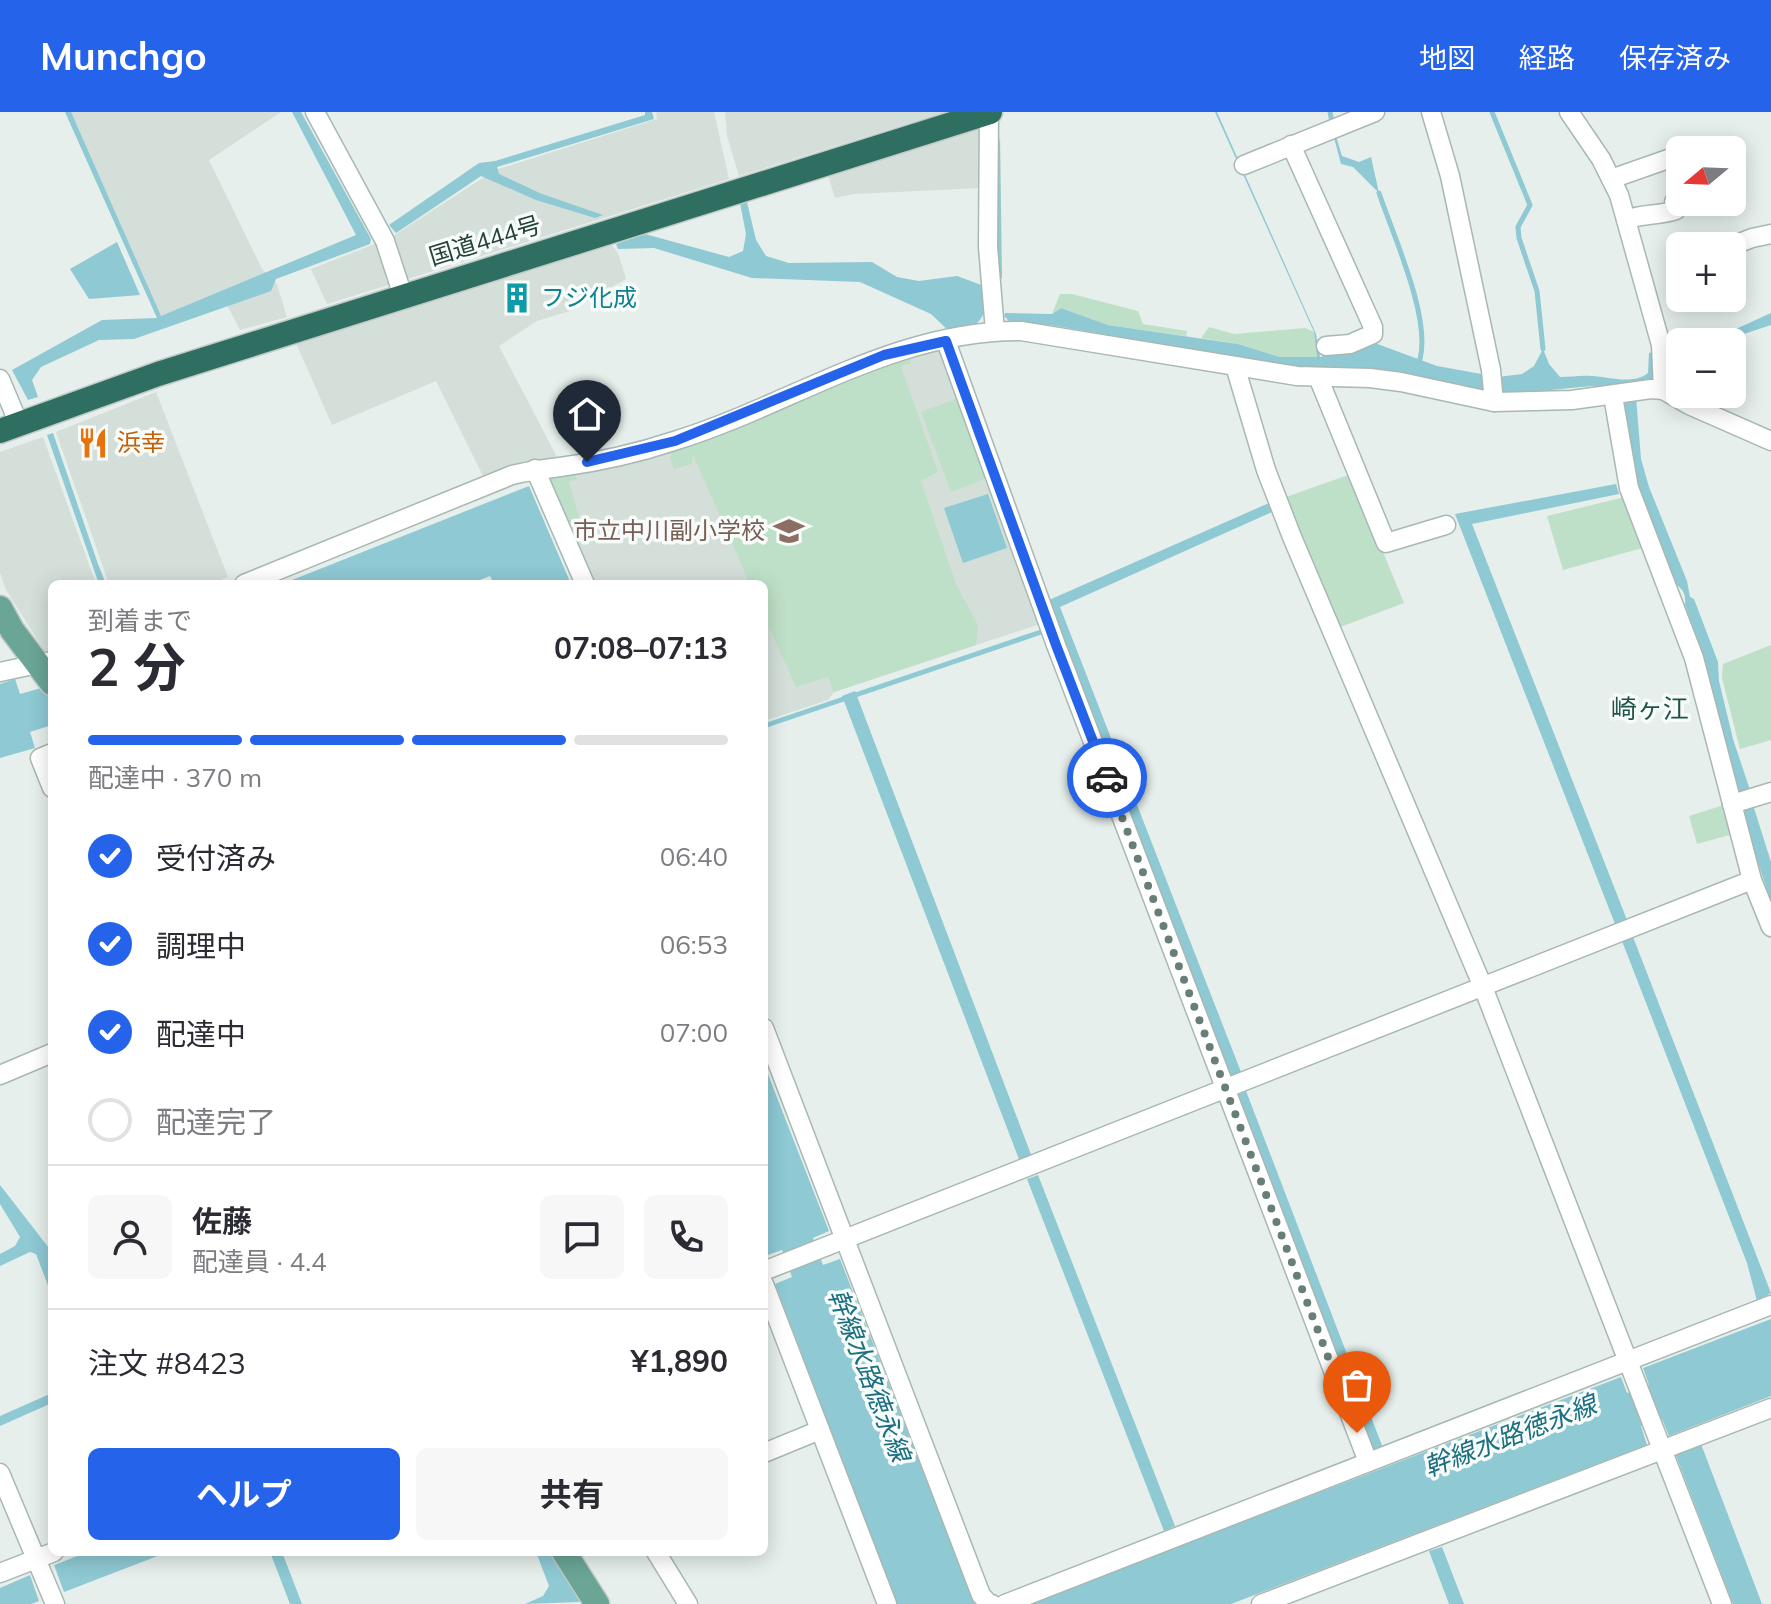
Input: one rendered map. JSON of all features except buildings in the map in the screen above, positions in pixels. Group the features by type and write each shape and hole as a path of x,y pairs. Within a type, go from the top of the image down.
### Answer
{"highway":[{"name":"国道444号","path":"10,428 158,374 989,112"}],"main road":[{"path":"0,608 12,630 48,672"},
{"path":"567,1556 597,1604"}],"street":[{"path":"315,112 385,241 403,296"},
{"path":"989,112 988,247 995,331"},
{"path":"1244,165 1375,112"},
{"path":"1431,112 1450,176 1491,370 1494,402"},
{"path":"1569,112 1601,159 1619,195 1662,351 1663,390"},
{"path":"1291,145 1373,327 1373,334 1332,346 1338,376"},
{"path":"1611,179 1666,160"},
{"path":"1626,220 1641,214 1658,216 1666,213"},
{"path":"1746,240 1771,234"},
{"path":"254,580 512,475 675,441 884,355 995,331 1021,331 1318,377 1401,382 1494,402 1613,396 1651,389 1663,390 1689,405 1771,441"},
{"path":"946,341 1056,645 1368,1462"},
{"path":"1235,366 1266,470 1292,537 1483,987 1722,1604"},
{"path":"1318,377 1386,543 1446,525"},
{"path":"0,379 10,428"},
{"path":"1613,396 1629,488 1694,658 1752,880 1771,927"},
{"path":"535,469 583,580"},
{"path":"0,672 48,672"},
{"path":"48,755 40,758 48,778"},
{"path":"1732,804 1771,792"},
{"path":"768,1269 1752,880"},
{"path":"768,1038 981,1595 992,1604"},
{"path":"0,1075 48,1055"},
{"path":"768,1294 887,1604"},
{"path":"1005,1604 1771,1305"},
{"path":"1261,1604 1771,1408"},
{"path":"768,1451 820,1430"},
{"path":"0,1473 46,1555 55,1604"},
{"path":"0,1573 46,1555"},
{"path":"658,1556 688,1604"}],"shaded area":[{"path":"68,112 281,112 209,160 262,269 277,284 287,317 240,330 224,299 162,322"},
{"path":"656,112 714,112 729,179 327,304 311,269 390,238 495,170 657,119"},
{"path":"725,112 945,112 739,176 727,136"},
{"path":"982,126 981,188 854,194 835,198 828,176"},
{"path":"611,244 618,253 626,279 570,311 537,321 499,346 557,457 483,476 436,381 332,425 296,343"},
{"name":"市立中川副小学校","path":"941,350 1043,623 834,692 828,700 768,720 768,580 590,580 548,477 910,355"},
{"path":"156,392 228,577 220,580 108,580 56,432"},
{"path":"43,437 95,580 48,580 47,655 6,590 0,573 0,452"}],"green space":[{"path":"1060,294 1072,294 1138,311 1143,324 1187,331 1186,336 1108,325 1061,308 1052,314"},
{"path":"1209,327 1234,334 1305,328 1314,332 1317,357 1280,357 1238,344 1201,338"},
{"name":"市立中川副小学校","path":"910,355 911,363 901,366 938,472 921,481 956,584 978,625 976,645 834,692 828,677 796,687 768,625 768,580 748,580 693,455 692,464 674,469 670,458 673,450"},
{"path":"958,398 987,478 951,492 921,412"},
{"path":"574,472 577,479 569,482 579,518 566,524 547,481 548,477"},
{"path":"1351,474 1404,603 1335,629 1286,497"},
{"path":"1625,497 1646,547 1563,570 1547,516"},
{"path":"1771,645 1771,740 1740,749 1722,678 1723,664"},
{"path":"1724,805 1733,834 1697,844 1689,816"}],"water":[{"path":"65,112 71,112 161,316 356,235 292,112 301,112 371,239 370,244 276,279 271,291 134,339 99,340 41,367 32,380 38,397 28,400 12,370 102,320 157,318"},
{"path":"645,112 652,112 654,119 497,167 499,174 542,194 603,215 595,218 536,200 481,176 396,233 389,225 479,163 495,161 645,115"},
{"path":"1215,112 1316,334 1320,357 1372,342 1437,366 1498,377 1522,374 1534,366 1543,349 1549,364 1560,377 1635,379 1648,373 1649,353 1666,348 1666,353 1656,355 1654,379 1607,388 1592,386 1508,394 1292,367 1056,326 1009,321 1004,316 1005,313 1052,314 1061,308 1108,325 1238,344 1280,357 1317,357 1314,332"},
{"path":"1335,133 1342,156 1359,162 1371,157 1379,193 1353,167 1341,164"},
{"path":"1000,135 1002,278 998,279 995,207"},
{"path":"747,202 756,240 766,256 789,263 872,262 897,277 919,281 957,276 984,286 984,313 977,323 951,333 931,314 860,282 752,278 654,248 618,249 616,244 645,234 729,257 743,251 746,234 740,203"},
{"path":"117,242 140,295 89,299 70,269"},
{"path":"1771,313 1771,325 1746,333 1746,328 1738,328"},
{"path":"1636,397 1641,459 1649,487 1718,662 1719,681 1733,739 1750,790 1741,793 1737,791 1684,593 1676,585 1638,486 1623,405"},
{"path":"53,433 104,580 98,580 47,435"},
{"path":"1616,484 1619,494 1472,524 1627,920 1615,924 1455,514"},
{"path":"529,486 569,580 492,580 490,576 480,580 292,580"},
{"path":"988,494 1007,548 963,563 944,508"},
{"path":"1269,503 1272,512 1060,607 1241,1072 1230,1076 1049,600"},
{"path":"15,679 20,694 48,686 48,726 30,732 35,748 0,758 0,684"},
{"path":"855,691 1032,1157 1020,1162 842,696"},
{"path":"1753,805 1771,862 1771,902 1742,814 1745,807"},
{"path":"1633,937 1771,1293 1757,1301 1747,1263 1622,941"},
{"name":"幹線水路徳永線","path":"768,1074 829,1231 813,1238 823,1265 840,1259 975,1604 897,1604 775,1284 792,1277 782,1250 768,1255"},
{"path":"1246,1091 1383,1448 1373,1452 1237,1095"},
{"path":"1038,1175 1175,1526 1164,1531 1027,1179"},
{"path":"0,1185 48,1247 48,1286 36,1254 30,1252 0,1266 0,1254 15,1246 20,1237 0,1204"},
{"name":"幹線水路徳永線","path":"1771,1319 1771,1396 1669,1436 1662,1419 1641,1426 1647,1445 1231,1604 1027,1604 1621,1377 1627,1393 1649,1385 1643,1368"},
{"path":"48,1395 48,1405 0,1426 0,1416"},
{"path":"1701,1444 1762,1604 1733,1604 1675,1453"},
{"path":"1442,1547 1464,1604 1449,1604 1429,1551"},
{"path":"78,1556 158,1556 64,1592 54,1565"},
{"path":"272,1556 284,1556 302,1604 290,1604"},
{"path":"538,1556 553,1556 580,1601 525,1604 543,1596 549,1586"},
{"path":"30,1575 39,1601 0,1604 0,1588"}],"waterway":[{"path":"1330,112 1332,122"},
{"path":"1492,112 1530,205 1518,227 1537,291 1543,349"},
{"path":"1379,193 1416,299 1422,342 1420,359"},
{"path":"768,725 1044,631"}],"way so far":[{"path":"1107,778 1357,1433"}],"place":[{"name":"フジ化成","path":"517,298"},
{"name":"浜幸","path":"93,443"},
{"name":"市立中川副小学校","path":"789,531"}],"district":[{"name":"崎ヶ江","path":"1650,709"}],"route":[{"path":"587,462 675,441 884,355 946,341 1107,778"}]}
